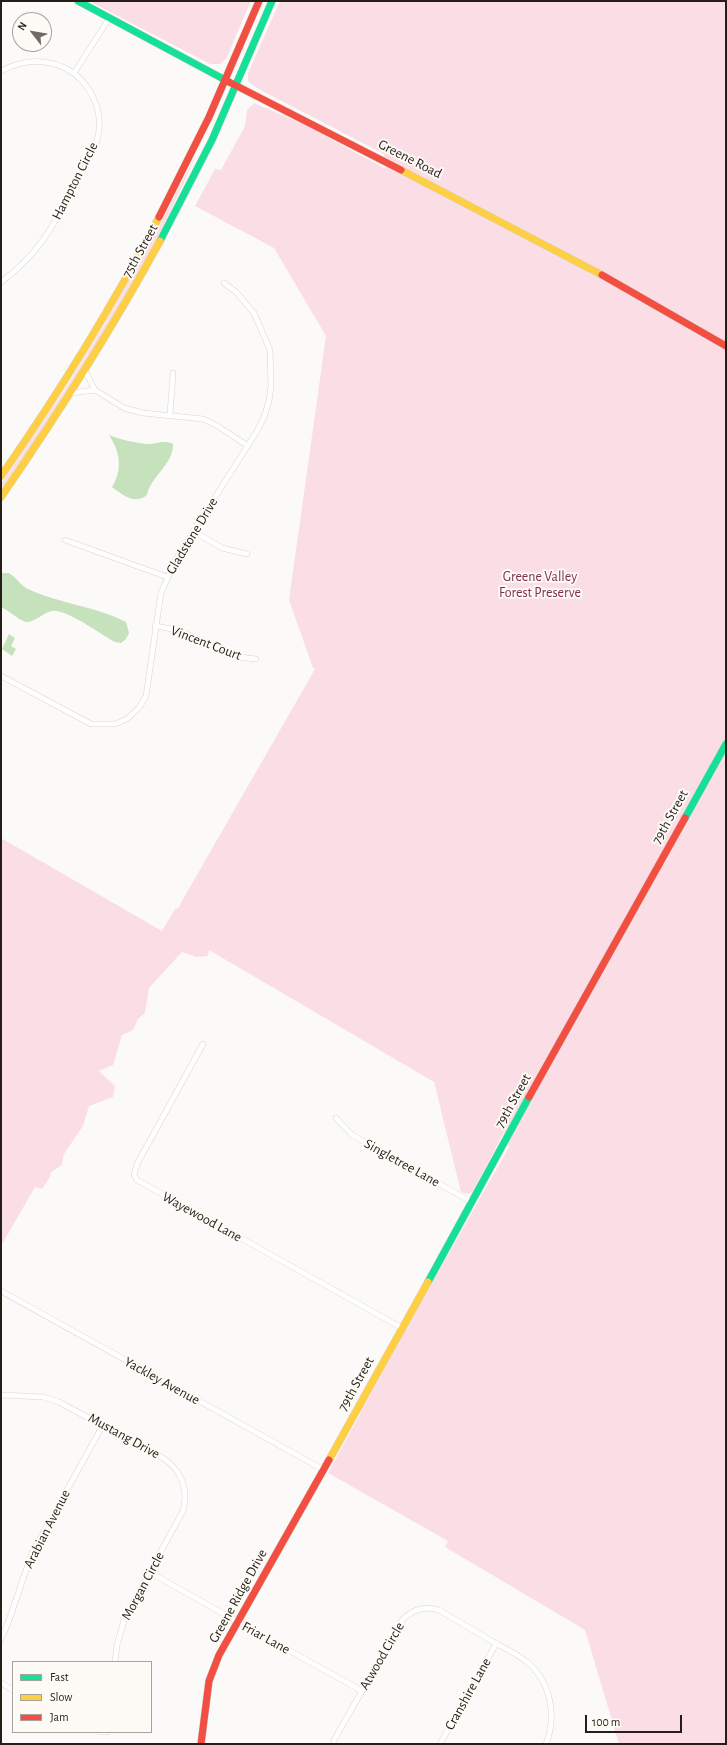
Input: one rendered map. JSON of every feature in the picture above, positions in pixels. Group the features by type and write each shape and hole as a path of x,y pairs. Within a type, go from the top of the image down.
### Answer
{"street":[{"name":"Greene Road","path":"78,1 226,80 534,238 654,304 726,346"},
{"name":"75th Street","path":"1,476 69,376 128,275 176,185 226,80 259,1"},
{"name":"75th Street","path":"1,497 72,392 126,304 165,234 236,85 272,1"},
{"path":"74,73 110,17"},
{"name":"Hampton Circle","path":"1,71 19,63 39,61 59,65 74,73 87,87 96,105 99,125 94,151 44,239 23,265 1,282"},
{"name":"Gladstone Drive","path":"1,676 91,724 115,724 134,714 146,696 161,592 167,577 176,558 261,424 269,401 271,386 269,364 270,350 254,313 236,292 224,283"},
{"path":"85,371 95,390 124,408 139,412 203,419 216,425 248,446"},
{"path":"170,415 173,373"},
{"path":"72,392 95,390"},
{"path":"193,531 222,548 247,554"},
{"path":"65,540 167,577"},
{"name":"Vincent Court","path":"156,626 178,630 239,657 256,659"},
{"name":"79th Street","path":"324,1470 579,1007 726,744"},
{"name":"Wayewood Lane","path":"203,1044 137,1164 134,1175 137,1180 402,1328"},
{"name":"Singletree Lane","path":"336,1118 352,1135 472,1202"},
{"name":"Yackley Avenue","path":"1,1291 324,1470"},
{"name":"Mustang Drive","path":"1,1395 51,1399 69,1406 163,1458 173,1466 180,1475 185,1489 184,1504 180,1517 170,1534"},
{"name":"Arabian Avenue","path":"1,1639 32,1553 103,1425"},
{"name":"Greene Ridge Drive","path":"201,1744 209,1681 216,1662 324,1470"},
{"name":"Morgan Circle","path":"115,1661 118,1638 125,1617 170,1534"},
{"name":"Friar Lane","path":"149,1572 362,1691"},
{"name":"Atwood Circle","path":"334,1744 334,1740 403,1619 418,1609 429,1608 439,1610 527,1663 539,1676 545,1686 552,1711 550,1734 546,1744"},
{"name":"Cranshire Lane","path":"440,1744 496,1644"},
{"path":"1,1683 12,1689"}],"green space":[{"path":"89,1 251,1 226,59 220,64 210,64"},
{"name":"Greene Valley Forest Preserve","path":"280,1 726,1 726,1744 619,1744 585,1630 445,1547 448,1541 328,1473 406,1329 509,1147 504,1132 473,1191 469,1194 461,1192 434,1082 209,950 208,956 196,957 182,952 149,988 145,1013 138,1019 133,1030 122,1035 113,1065 99,1071 115,1086 113,1097 89,1106 83,1126 64,1154 62,1165 51,1172 50,1177 42,1189 35,1187 1,1246 1,838 162,931 175,909 178,908 315,669 313,668 289,600 326,336 274,248 195,206 215,169 221,170 245,126 247,110 254,103 303,124 386,169 384,154 264,92 248,81 248,73"},
{"path":"197,153 177,198 108,327 56,410 1,490 1,484 67,386 107,320 150,243"}],"shaded area":[{"path":"109,435 123,440 146,444 166,442 173,444 170,458 152,482 147,495 142,498 129,498 112,487 118,474 119,461 116,448"},
{"path":"1,573 9,573 25,588 40,594 102,612 126,622 129,633 126,639 121,643 115,642 79,620 57,611 49,612 32,621 25,622 1,607"},
{"path":"9,634 15,638 11,646 16,649 12,656 2,649"}],"traffic: fast":[{"path":"78,1 229,82"},
{"path":"160,241 212,140 272,1"},
{"path":"685,818 726,744"},
{"path":"428,1282 529,1097"}],"traffic: slow":[{"path":"401,170 602,275"},
{"path":"1,476 44,413 104,317 159,217"},
{"path":"1,497 84,371 160,241"},
{"path":"329,1460 428,1282"}],"traffic: jam":[{"path":"159,217 209,117 259,1"},
{"path":"229,82 401,170"},
{"path":"602,275 726,346"},
{"path":"529,1097 685,818"},
{"path":"201,1744 209,1681 219,1655 329,1460"}]}
